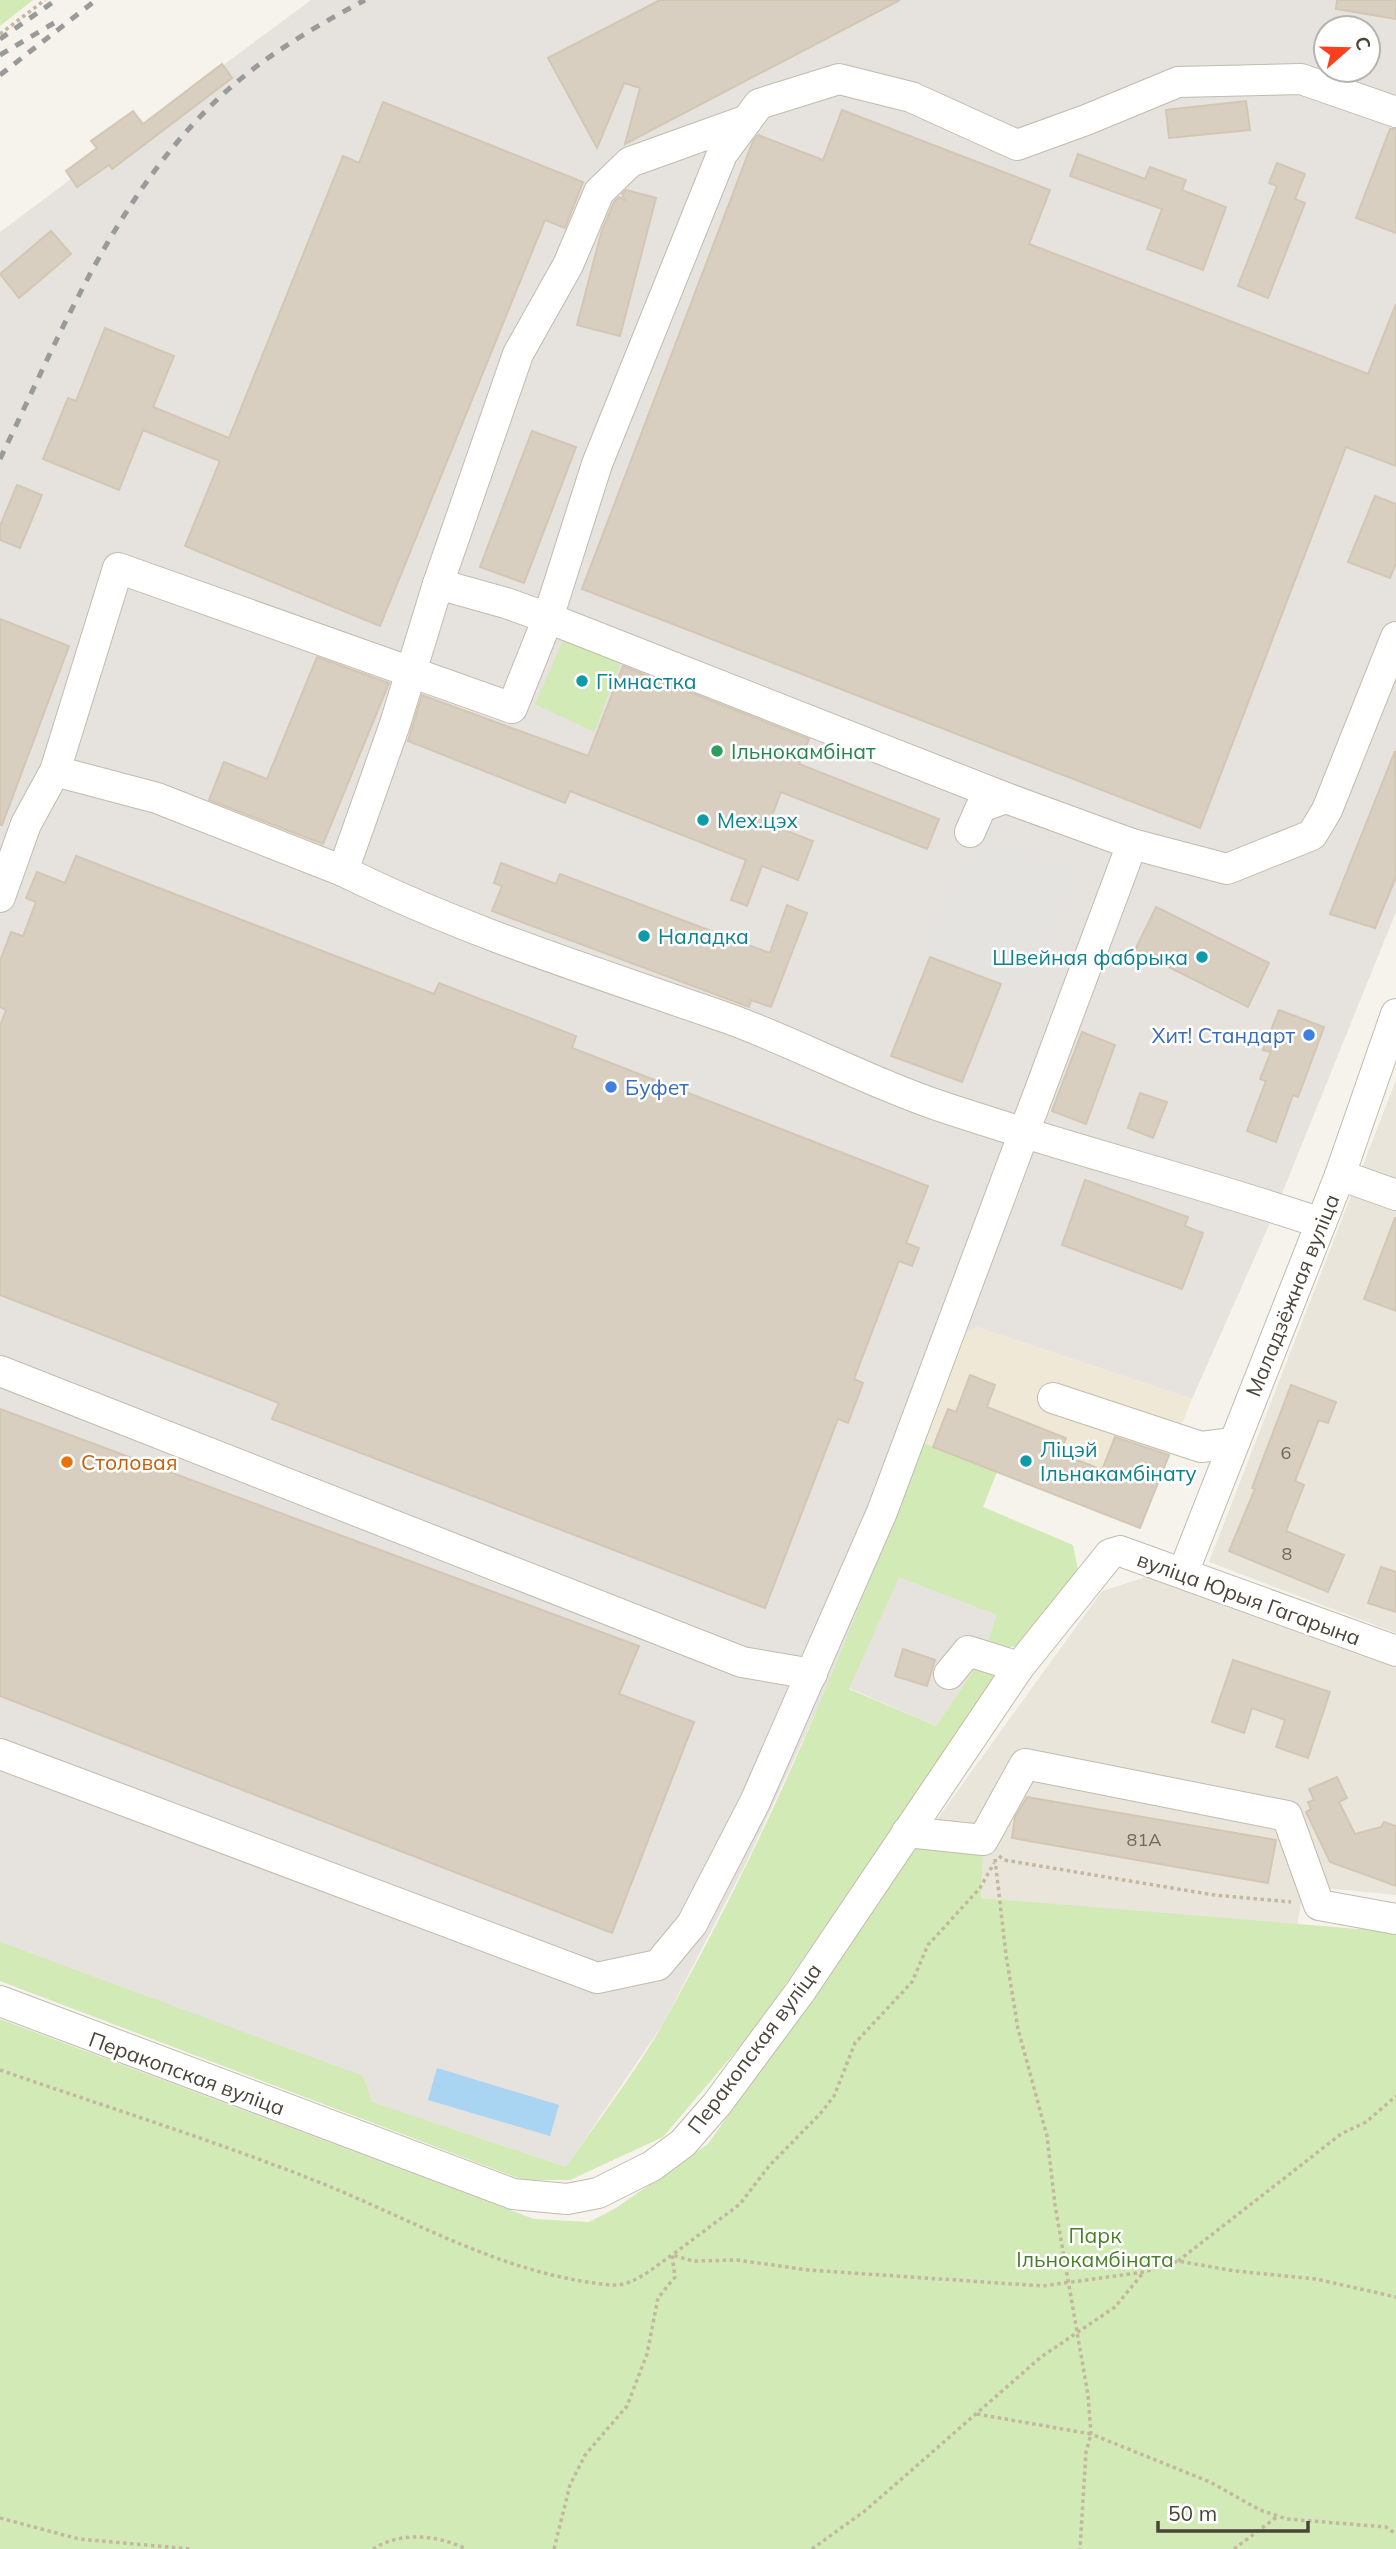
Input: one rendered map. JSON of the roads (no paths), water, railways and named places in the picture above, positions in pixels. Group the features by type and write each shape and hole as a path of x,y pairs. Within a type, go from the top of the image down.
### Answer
{"street":[{"path":"0,897 26,824 55,771 118,568 412,670 512,708 548,618 597,464 722,154 759,104 839,79 911,97 1017,145 1178,82 1301,79 1396,112"},
{"path":"343,871 518,354 568,265 599,192 630,162 747,120"},
{"path":"438,584 548,618 1006,798 1132,844 1227,869 1312,835 1327,810 1396,638"},
{"path":"55,771 157,799 343,871 413,906 746,1025 933,1104 1092,1156 1205,1184 1321,1223"},
{"path":"970,832 981,807 1006,798"},
{"path":"0,1754 597,1978 658,1965 692,1924 755,1802 882,1512 1132,844"},
{"name":"Маладзёжная вуліца","path":"1183,1573 1340,1175 1396,1014"},
{"path":"1340,1175 1396,1195"},
{"path":"0,1371 742,1662 811,1674"},
{"path":"1053,1398 1201,1447 1233,1443"},
{"name":"вуліца Юрыя Гагарына","path":"907,1832 1019,1667 1110,1554 1120,1551 1396,1651"},
{"path":"949,1674 968,1651 1019,1667"},
{"path":"907,1832 990,1850 1025,1764 1287,1816 1319,1905 1396,1919"},
{"name":"Перакопская вуліца","path":"0,2001 513,2194 567,2199 598,2193 652,2166 683,2143 718,2104 800,1992 907,1832"}],"water":[{"path":"437,2068 559,2105 550,2136 428,2100"}],"railway":[{"path":"0,39 56,0"},
{"path":"0,75 96,0"},
{"path":"0,459 49,355 103,251 133,202 167,155 205,112 248,73 276,52 365,0"},
{"path":"0,55 54,23"}],"place":[{"name":"Гімнастка","path":"582,681"},
{"name":"Ільнокамбінат","path":"717,751"},
{"name":"Мех.цэх","path":"703,820"},
{"name":"Наладка","path":"644,936"},
{"name":"Швейная фабрыка","path":"1202,957"},
{"name":"Хит! Стандарт","path":"1309,1035"},
{"name":"Буфет","path":"611,1087"},
{"name":"Ліцэй Ільнакамбінату","path":"1026,1461"},
{"name":"Столовая","path":"67,1462"}],"park label":[{"name":"Парк Ільнокамбіната","path":"1095,2247"}]}
